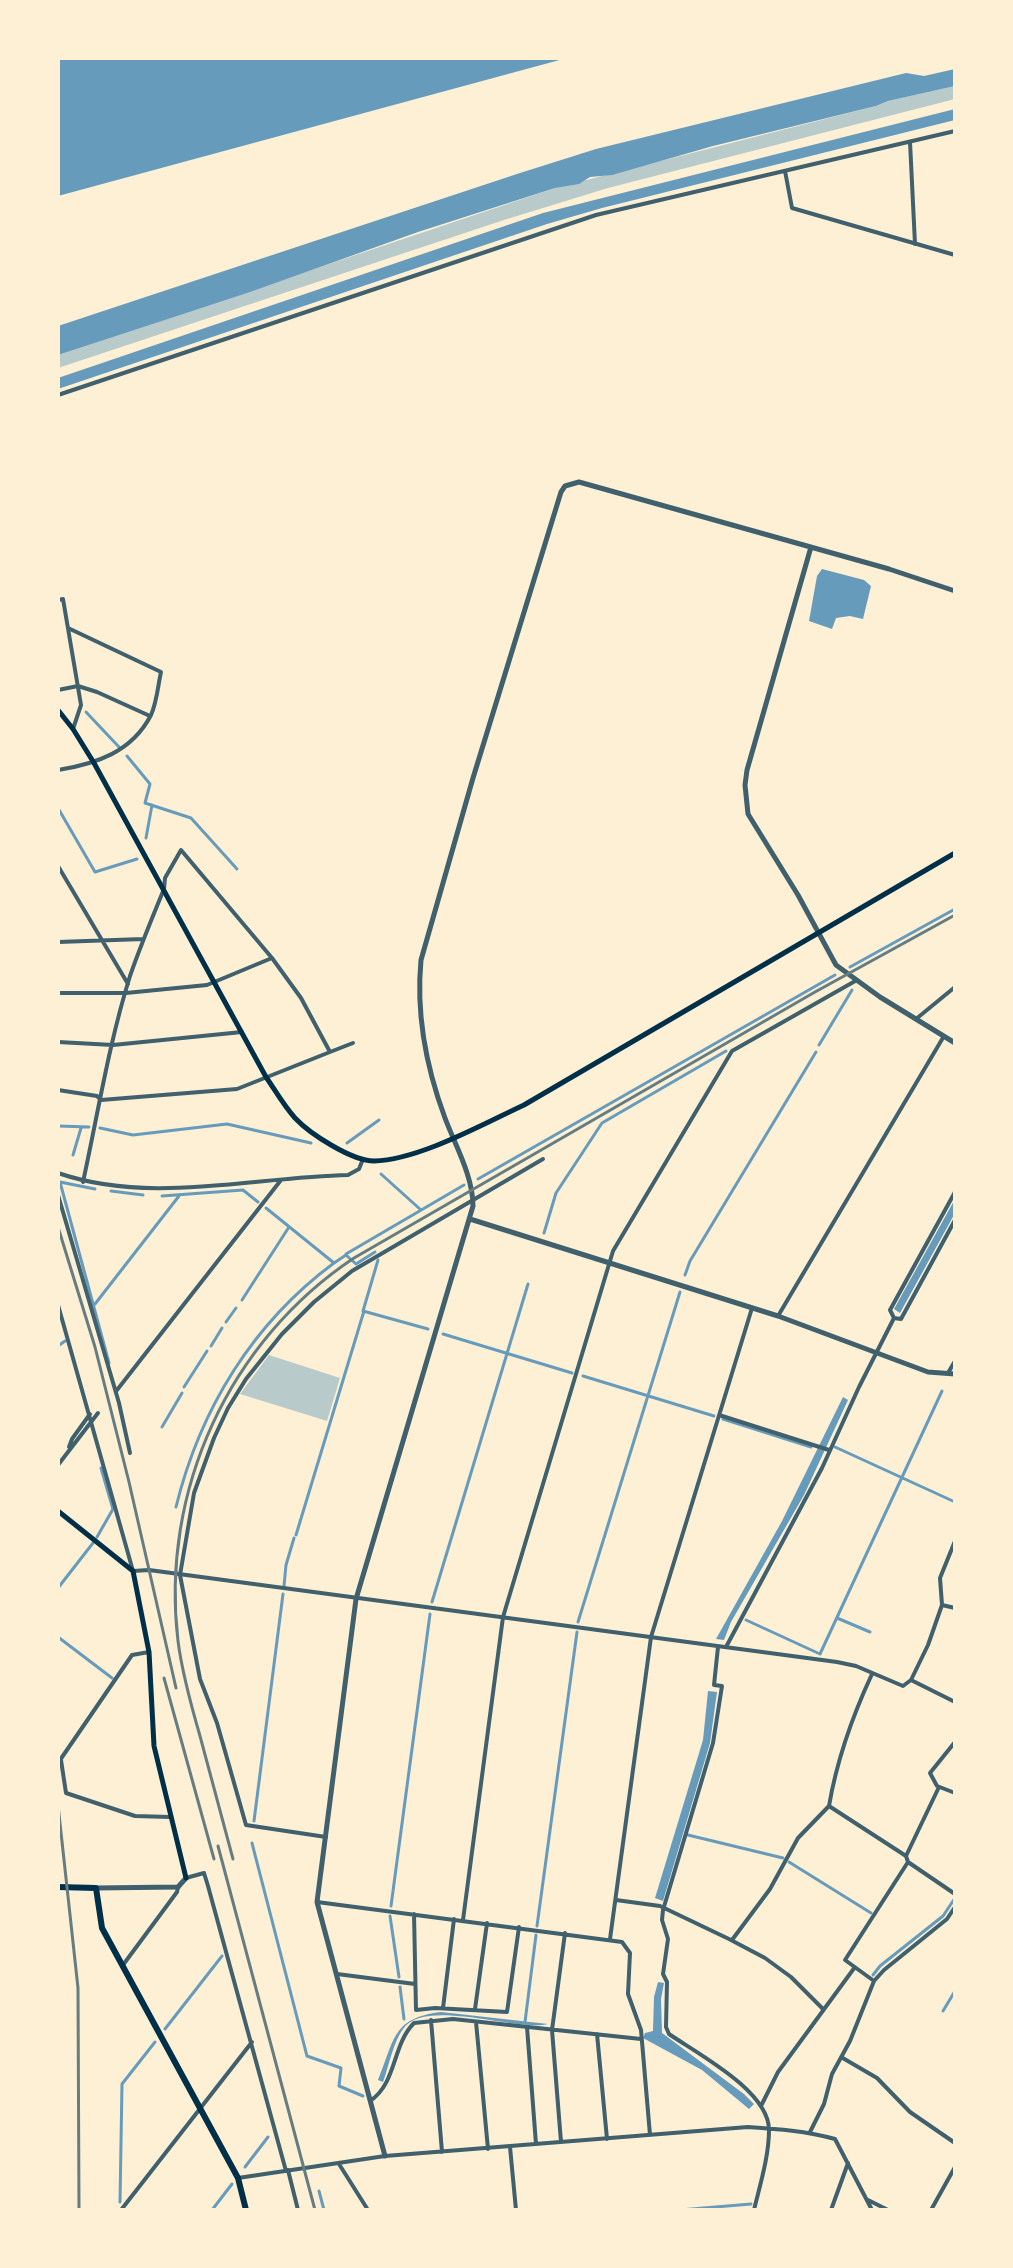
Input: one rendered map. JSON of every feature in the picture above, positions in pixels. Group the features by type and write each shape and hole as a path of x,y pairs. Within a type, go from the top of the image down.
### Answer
{"main road":[{"path":"58,710 61,719 73,729 94,763 266,1077 294,1118 319,1138 363,1159 375,1161 407,1155 524,1105 955,853"},
{"path":"58,1511 133,1571 149,1652 154,1746 186,1878"},
{"path":"58,1887 96,1888 102,1928 238,2178 246,2210"}],"street":[{"path":"58,395 596,215 955,131"},
{"path":"910,142 915,244"},
{"path":"785,171 792,208 955,255"},
{"path":"385,2156 317,1902 356,1599 470,1219 473,1200 428,1065 421,1018 421,960 473,778 562,491 565,486 579,482 955,591"},
{"path":"811,547 745,785 748,814 798,895 836,965 955,1043"},
{"path":"58,600 63,599 81,705 73,729"},
{"path":"58,770 94,763 98,758 122,751 150,716 161,672 68,628"},
{"path":"58,690 78,686 150,716"},
{"path":"83,1182 128,984 164,889 165,878 181,850 272,958 301,998 330,1052"},
{"path":"58,866 128,984"},
{"path":"58,942 143,939"},
{"path":"58,993 126,993 207,985 272,958"},
{"path":"463,1920 503,1617 613,1251 732,1051 857,980"},
{"path":"916,1019 955,987"},
{"path":"58,1040 113,1045 242,1032"},
{"path":"778,1316 944,1036"},
{"path":"58,1090 97,1096 101,1100 237,1089 353,1043"},
{"path":"58,1173 83,1182 160,1188 348,1175 359,1169 363,1159"},
{"path":"326,1837 246,1825 217,1723 200,1679 180,1575 202,1465 228,1408 262,1358 314,1302 352,1271 543,1159"},
{"path":"117,1390 281,1180"},
{"path":"894,1318 890,1310 955,1192"},
{"path":"58,1195 119,1403 130,1453"},
{"path":"470,1219 778,1316 928,1372 952,1373 955,1361"},
{"path":"894,1318 901,1319 955,1220"},
{"path":"58,1305 133,1571 503,1617 856,1666 903,1686 911,1680 928,1645 942,1605 940,1578 955,1541"},
{"path":"610,1939 651,1637 752,1308"},
{"path":"726,1647 822,1468 827,1450 894,1318"},
{"path":"58,1465 98,1413"},
{"path":"67,1453 72,1439 90,1415"},
{"path":"719,1415 827,1450"},
{"path":"942,1605 955,1608"},
{"path":"718,1647 714,1685 722,1686 713,1743 662,1920 668,1939 663,1974 667,1982 666,2027 669,2034 740,2083 762,2105 769,2128 754,2210"},
{"path":"149,1652 132,1655 59,1761 66,1793 135,1816 170,1817"},
{"path":"732,1940 770,1889 798,1838 829,1806 838,1760 854,1713 872,1674"},
{"path":"911,1680 955,1702"},
{"path":"955,1742 930,1773 939,1787 955,1793"},
{"path":"874,1981 845,1960 907,1859 939,1787"},
{"path":"829,1806 955,1894"},
{"path":"123,1965 178,1887 186,1878 204,1873 298,2210"},
{"path":"96,1888 178,1887"},
{"path":"616,1900 664,1907 732,1940 791,1977 823,2009"},
{"path":"317,1902 622,1942 630,1953 628,1994 641,2039 650,2135"},
{"path":"810,2132 874,1981 947,1919 955,1907"},
{"path":"414,1914 416,2010 443,2008 507,2012 519,1927"},
{"path":"443,2008 454,1919"},
{"path":"475,2009 487,1923"},
{"path":"562,2143 552,2030 565,1933"},
{"path":"762,2105 778,2072 855,1967"},
{"path":"337,1974 415,1984"},
{"path":"370,2101 386,2086 408,2029 414,2023 431,2020 476,2022 641,2039"},
{"path":"431,2020 442,2152"},
{"path":"476,2022 488,2149"},
{"path":"527,2027 536,2145"},
{"path":"597,2034 607,2139"},
{"path":"121,2210 252,2042"},
{"path":"841,2057 877,2078 910,2112 955,2143"},
{"path":"238,2178 385,2156 769,2128 810,2132 835,2139 872,2210"},
{"path":"510,2147 516,2210"},
{"path":"831,2210 848,2163"},
{"path":"339,2164 368,2210"},
{"path":"931,2210 955,2167"},
{"path":"866,2198 888,2210"}],"shaded area":[{"path":"955,86 955,99 608,188 58,368 58,355 555,188"},
{"path":"269,1355 340,1378 327,1421 240,1394"}],"water":[{"path":"58,58 567,58 58,196"},
{"path":"955,69 955,86 713,146 612,175 590,177 579,184 555,188 418,232 250,292 58,355 58,326 520,173 596,149 906,73 924,76"},
{"path":"955,109 955,120 547,224 58,389 58,378 543,213"},
{"path":"822,569 864,580 871,586 863,619 850,616 836,618 832,629 809,621 817,576"},
{"path":"955,1199 955,1213 900,1313 894,1309"},
{"path":"843,1397 848,1400 804,1495 731,1622 724,1640 716,1639 782,1521"},
{"path":"708,1691 717,1692 710,1743 663,1901 655,1898 703,1740"},
{"path":"658,1982 664,1983 662,2033 744,2094 754,2104 749,2109 702,2070 643,2038 645,2033 653,2031 654,1997"},
{"path":"441,2012 548,2024 515,2024 450,2015 414,2020 403,2029 394,2047 383,2082 378,2080 392,2042 404,2025 413,2019"}],"waterway":[{"path":"86,712 119,747"},
{"path":"127,756 150,784 145,803 191,818 237,869"},
{"path":"146,838 152,805"},
{"path":"58,808 95,872 137,859"},
{"path":"850,967 955,909"},
{"path":"478,1179 835,975"},
{"path":"819,1045 852,990"},
{"path":"544,1233 556,1193 602,1123 726,1051"},
{"path":"685,1275 690,1261 816,1052"},
{"path":"347,1143 379,1120"},
{"path":"100,1128 133,1135 227,1124 311,1143"},
{"path":"58,1126 89,1127"},
{"path":"73,1155 81,1128"},
{"path":"381,1174 421,1210"},
{"path":"95,1189 60,1182 109,1363"},
{"path":"346,1254 464,1185"},
{"path":"162,1196 243,1190 258,1202"},
{"path":"111,1191 143,1195"},
{"path":"95,1304 179,1196"},
{"path":"266,1208 334,1263 346,1255 356,1264 375,1252"},
{"path":"242,1300 289,1227"},
{"path":"378,1260 363,1311 428,1329"},
{"path":"176,1507 199,1436 234,1371 279,1313 334,1263"},
{"path":"432,1602 528,1284"},
{"path":"578,1622 680,1292"},
{"path":"226,1322 236,1308"},
{"path":"296,1535 364,1311"},
{"path":"211,1346 222,1328"},
{"path":"443,1334 572,1373"},
{"path":"58,1346 65,1341"},
{"path":"184,1387 207,1351"},
{"path":"583,1376 714,1416"},
{"path":"746,1620 820,1654 942,1391"},
{"path":"162,1427 182,1393"},
{"path":"723,1419 811,1447"},
{"path":"835,1447 955,1502"},
{"path":"97,1537 113,1509 101,1468"},
{"path":"284,1586 294,1538"},
{"path":"58,1588 93,1543"},
{"path":"254,1821 283,1594"},
{"path":"391,1906 430,1614"},
{"path":"837,1618 870,1632"},
{"path":"537,1926 577,1632"},
{"path":"58,1637 112,1678"},
{"path":"688,1835 783,1858"},
{"path":"252,1843 307,2056 341,2068 339,2086 363,2096"},
{"path":"789,1862 871,1913"},
{"path":"873,1975 943,1916 955,1898"},
{"path":"390,1916 399,1977"},
{"path":"525,2022 536,1935"},
{"path":"165,2029 222,1956"},
{"path":"400,1987 404,2019"},
{"path":"943,2011 955,1991"},
{"path":"120,2202 122,2084 155,2042"},
{"path":"245,2167 268,2137"},
{"path":"212,2210 232,2184"},
{"path":"319,2191 324,2210"},
{"path":"680,2210 751,2204"}],"railway":[{"path":"233,1859 184,1677 178,1641 175,1585 180,1530 193,1476 212,1424 239,1376 271,1332 310,1292 354,1258 815,992 955,915"},
{"path":"58,1227 95,1347 176,1688"},
{"path":"164,1678 214,1859"},
{"path":"58,1805 78,1988 79,2210"},
{"path":"218,1846 315,2210"}]}
